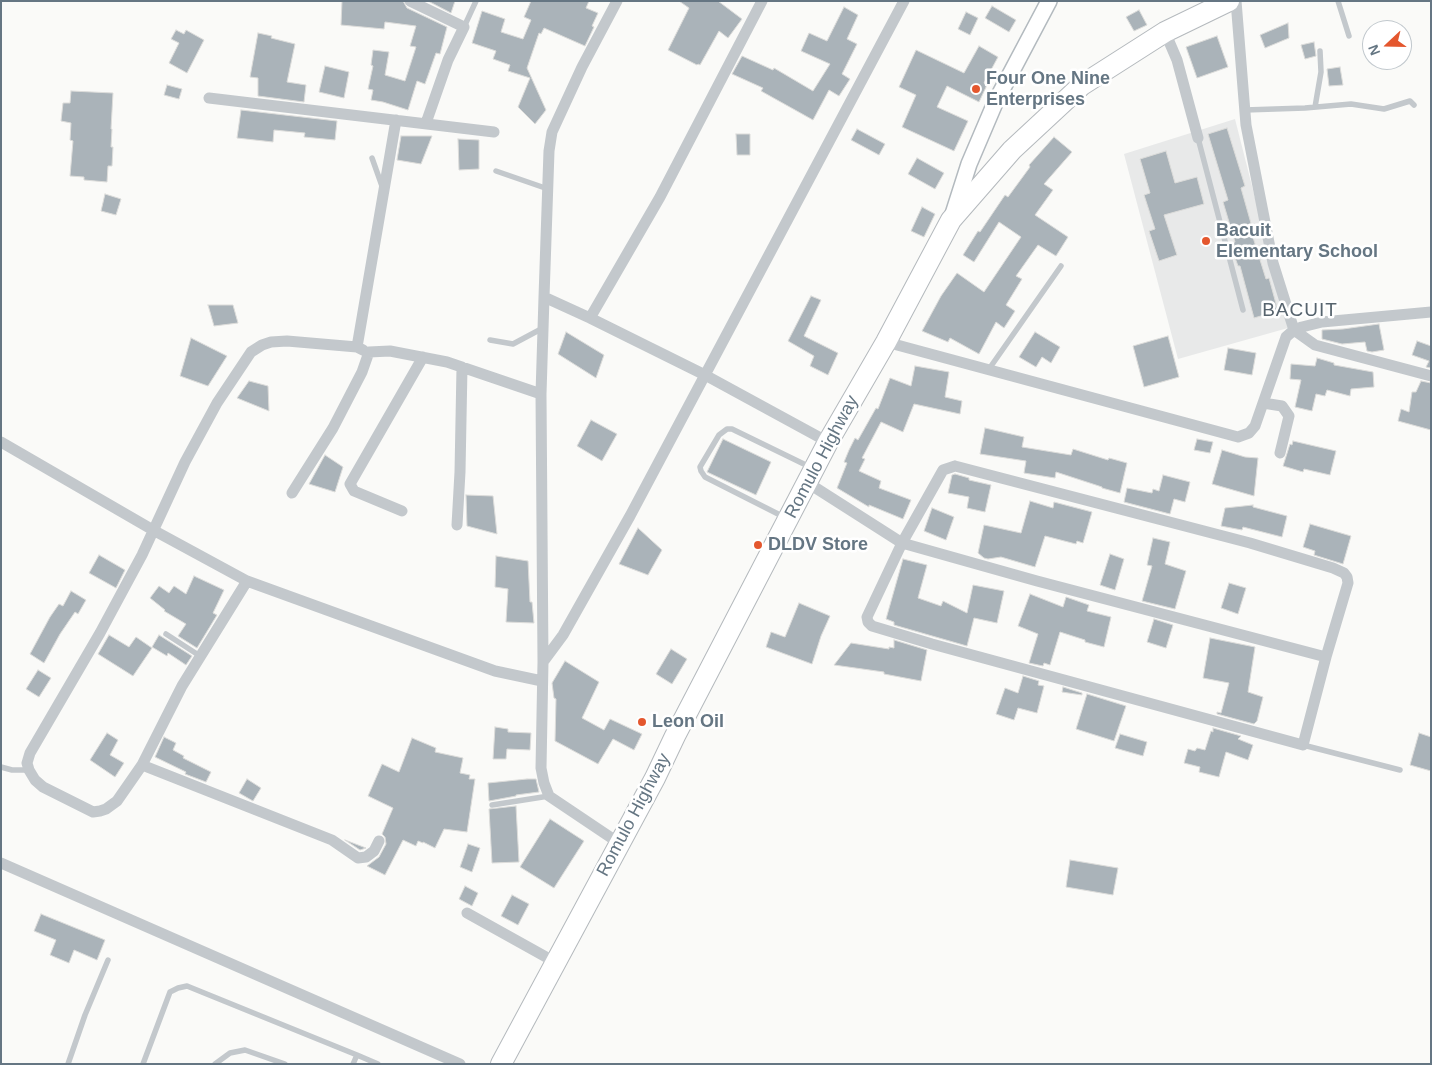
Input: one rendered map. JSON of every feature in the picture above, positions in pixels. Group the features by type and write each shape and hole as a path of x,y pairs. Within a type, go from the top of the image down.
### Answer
{"highway":[{"name":"Romulo Highway","path":"501,1064 655,778 828,442 886,342 951,220 1012,150 1082,85 1165,32 1229,1"}],"main road":[{"path":"951,220 969,164 995,102 1044,3"}],"street":[{"path":"410,1 464,27 448,60 426,123"},
{"path":"617,1 582,67 552,132 549,151 541,394 543,662 541,768 549,796 619,843"},
{"path":"590,318 660,197 762,1"},
{"path":"543,662 568,626 630,516 904,1"},
{"path":"1236,1 1246,125 1272,263 1294,330 1315,345 1431,376"},
{"path":"1165,32 1176,60 1198,138"},
{"path":"209,98 494,132"},
{"path":"357,347 396,120"},
{"path":"544,297 705,375 828,442"},
{"path":"886,342 1238,437 1249,433 1255,426 1286,337 1294,330 1322,322 1431,312"},
{"path":"247,581 200,656 160,726 142,764 117,800 100,812 93,812 43,787 35,780 28,770 27,763 30,753 100,633 142,555 185,462 217,403 251,352 271,342 287,341 328,343 357,347 369,352 390,351 462,367 541,394"},
{"path":"292,493 333,428 362,372 369,352"},
{"path":"402,511 354,491 350,484 423,357"},
{"path":"457,525 462,367"},
{"path":"1263,403 1282,406 1289,416 1280,453"},
{"path":"1,442 153,530 247,581 495,671 542,681"},
{"path":"955,466 1241,540 1344,573 1348,583 1326,657 1303,745 876,628 868,622 867,617 902,543 943,470 955,466"},
{"path":"811,476 902,543 1326,657"},
{"path":"142,764 332,840 358,858 366,857 374,851 379,841"},
{"path":"1,863 460,1064"},
{"path":"466,913 555,962"}],"lane":[{"path":"464,27 476,1"},
{"path":"1338,1 1349,36"},
{"path":"1315,107 1320,72 1320,51"},
{"path":"1245,110 1351,104 1384,109 1410,102 1414,106"},
{"path":"1198,138 1243,310"},
{"path":"372,158 384,190"},
{"path":"496,171 548,189"},
{"path":"989,369 1061,266"},
{"path":"490,340 513,344 543,328"},
{"path":"789,519 705,477 700,467 719,435 726,429 732,429 811,476"},
{"path":"166,634 200,656"},
{"path":"1303,745 1400,770"},
{"path":"1,767 12,770 28,770"},
{"path":"492,805 549,796"},
{"path":"68,1064 85,1015 108,960"},
{"path":"143,1064 170,992 188,986 378,1064"},
{"path":"214,1064 230,1053 245,1050 285,1064"},
{"path":"353,1064 357,1055"}],"shaded area":[{"name":"Bacuit Elementary School","path":"1235,119 1288,328 1178,359 1124,154"}],"building":[{"path":"342,1 403,1 407,8 447,27 440,54 436,53 425,84 417,81 408,110 371,100 373,90 368,89 373,66 371,65 373,50 389,52 385,75 405,81 416,47 410,46 416,26 385,22 384,29 341,25"},
{"path":"428,1 455,1 451,13"},
{"path":"531,1 589,1 586,8 598,13 585,46 544,28 541,34 539,33 527,68 546,110 535,124 518,107 530,78 508,71 510,65 493,59 496,51 472,43 482,11 505,19 501,32 523,39 531,20 524,17"},
{"path":"679,1 718,1 742,19 728,38 719,31 700,65 668,50 689,8"},
{"path":"992,6 1016,20 1009,32 985,18"},
{"path":"844,7 858,15 847,39 857,44 842,74 850,79 839,96 829,90 813,120 761,91 763,88 732,74 742,56 773,70 774,68 813,91 830,64 801,51 809,33 827,41"},
{"path":"1139,10 1147,25 1134,31 1126,17"},
{"path":"966,12 978,18 970,35 958,29"},
{"path":"1288,23 1289,38 1265,48 1260,35"},
{"path":"176,30 184,34 186,30 204,40 187,73 169,63 179,43 171,39"},
{"path":"258,33 295,44 287,82 306,85 304,102 258,96 258,78 250,77"},
{"path":"1217,36 1228,67 1197,78 1186,47"},
{"path":"1314,42 1316,56 1305,59 1301,45"},
{"path":"979,46 998,57 984,83 987,85 979,102 947,86 937,107 968,121 954,151 902,127 916,95 899,87 916,50 964,73"},
{"path":"325,66 349,72 344,98 319,92"},
{"path":"1340,67 1343,85 1329,86 1327,69"},
{"path":"167,85 182,89 179,99 164,95"},
{"path":"71,91 113,93 111,129 111,147 113,147 112,166 108,166 107,182 84,180 84,177 70,176 73,141 70,140 71,123 61,121 63,103 70,103"},
{"path":"241,110 337,121 335,140 304,137 305,133 274,130 273,142 237,138"},
{"path":"1227,128 1245,186 1241,188 1254,234 1252,234 1266,279 1269,278 1278,311 1254,318 1240,266 1238,266 1230,244 1235,242 1223,202 1228,200 1208,134"},
{"path":"857,129 885,144 879,155 851,140"},
{"path":"736,134 750,134 750,155 737,155"},
{"path":"401,136 432,136 421,164 397,160"},
{"path":"1054,137 1072,152 1044,184 1053,190 1035,215 1068,237 1056,256 1038,245 1016,276 1022,279 1006,305 1015,311 1004,328 996,322 979,354 950,338 948,342 922,331 941,296 957,273 984,292 1021,237 999,222 974,262 963,255 1005,195 1008,197 1030,167 1029,165"},
{"path":"458,139 479,140 479,169 459,170"},
{"path":"1166,151 1175,183 1197,177 1204,204 1164,215 1177,255 1159,261 1149,231 1155,229 1144,195 1150,193 1140,159"},
{"path":"917,158 944,173 935,189 908,174"},
{"path":"105,194 121,199 116,215 101,211"},
{"path":"922,207 935,214 924,237 911,231"},
{"path":"811,296 821,300 804,336 838,353 828,375 810,366 814,356 788,341"},
{"path":"208,305 233,305 238,323 214,326"},
{"path":"1379,324 1384,350 1367,351 1365,342 1342,344 1322,339 1322,330"},
{"path":"566,332 604,355 596,378 558,354"},
{"path":"1035,332 1060,347 1051,363 1042,357 1036,367 1019,357"},
{"path":"1168,336 1179,377 1144,387 1133,346"},
{"path":"191,338 227,356 208,386 180,376"},
{"path":"1417,341 1431,346 1431,368 1426,367 1429,361 1412,355"},
{"path":"1228,348 1256,353 1252,375 1224,370"},
{"path":"1317,358 1334,363 1334,365 1373,372 1374,387 1351,389 1350,396 1327,390 1325,396 1316,394 1312,411 1295,407 1301,380 1290,379 1291,364 1315,366"},
{"path":"915,366 949,372 945,397 962,401 960,414 914,404 903,432 881,422 862,458 865,459 859,471 881,481 879,488 911,500 903,519 869,505 869,507 837,488 847,463 844,462 849,450 855,438 858,440 876,408 878,409 890,378 911,386"},
{"path":"249,381 268,386 269,411 237,398"},
{"path":"1421,381 1431,383 1431,430 1398,421 1401,409 1409,412 1412,392 1416,392"},
{"path":"591,420 617,434 602,461 577,446"},
{"path":"985,428 1024,437 1022,447 1071,455 1073,449 1108,460 1109,458 1127,463 1120,493 1056,472 1055,478 1024,473 1026,461 980,454"},
{"path":"723,439 771,462 756,495 707,472"},
{"path":"1197,439 1213,442 1210,453 1194,450"},
{"path":"1293,441 1336,451 1330,475 1304,469 1303,472 1283,466 1290,444 1292,445"},
{"path":"1222,450 1245,457 1258,458 1254,496 1212,484"},
{"path":"325,455 343,467 335,492 309,484"},
{"path":"955,474 969,478 969,480 991,485 985,512 967,508 969,497 948,493 952,475"},
{"path":"1163,475 1190,482 1185,502 1174,499 1170,514 1124,502 1127,488 1152,493 1153,489 1159,491"},
{"path":"466,495 493,496 497,534 467,526"},
{"path":"1030,501 1053,508 1054,502 1092,512 1083,543 1077,541 1076,544 1045,536 1035,567 1001,557 988,559 978,553 984,525 1021,533"},
{"path":"1253,505 1253,507 1287,516 1282,537 1243,527 1242,530 1221,526 1225,508"},
{"path":"932,508 954,517 946,540 924,531"},
{"path":"1310,524 1351,536 1343,564 1314,555 1315,551 1303,547"},
{"path":"638,528 662,550 648,575 619,564"},
{"path":"1153,538 1170,542 1165,564 1186,571 1175,609 1142,601 1152,566 1147,565"},
{"path":"1110,554 1124,559 1115,590 1100,585"},
{"path":"99,555 125,570 116,588 89,573"},
{"path":"496,556 528,561 530,602 532,602 534,623 506,622 508,589 495,587"},
{"path":"903,559 927,565 918,598 941,606 943,601 967,613 973,585 1004,591 997,623 974,618 967,646 894,625 894,622 886,619"},
{"path":"194,576 224,590 213,613 217,615 197,648 178,636 186,624 164,611 150,598 159,586 169,593 174,586 186,594"},
{"path":"1229,583 1246,588 1238,614 1221,608"},
{"path":"71,591 86,600 78,614 75,612 60,634 44,663 30,654 50,617 59,604 63,606"},
{"path":"1030,594 1063,607 1066,597 1089,605 1087,611 1111,617 1104,647 1060,632 1050,665 1044,663 1043,666 1029,663 1038,634 1018,626"},
{"path":"799,603 830,616 812,664 766,647 771,632 785,637"},
{"path":"1154,619 1173,625 1166,648 1147,642"},
{"path":"109,635 129,647 136,637 152,648 133,676 98,654"},
{"path":"159,635 192,656 186,665 168,653 167,656 152,647"},
{"path":"1210,638 1255,647 1248,692 1263,697 1257,721 1254,724 1217,714 1217,712 1221,713 1229,683 1203,678"},
{"path":"894,640 927,650 921,681 884,674 884,672 834,665 851,643 889,649 889,647 894,648"},
{"path":"671,649 687,659 672,684 656,674"},
{"path":"565,661 599,682 582,718 604,730 610,719 642,734 634,750 613,739 598,764 555,741 556,699 554,698 552,683"},
{"path":"38,670 51,678 39,697 26,689"},
{"path":"1023,676 1039,681 1038,685 1044,686 1037,713 1018,708 1014,720 996,714 1005,688 1018,693"},
{"path":"1063,687 1082,693 1082,695 1062,692"},
{"path":"1087,694 1126,706 1114,741 1076,729"},
{"path":"495,727 508,729 508,732 531,733 530,750 507,749 506,759 493,759"},
{"path":"1213,728 1241,736 1238,739 1253,745 1248,760 1226,752 1219,777 1199,772 1200,767 1184,763 1188,749 1195,751 1197,748 1205,750"},
{"path":"107,733 118,740 110,755 124,763 115,777 90,760"},
{"path":"1419,733 1431,737 1431,771 1410,765"},
{"path":"1120,734 1147,742 1143,756 1115,748"},
{"path":"164,737 176,743 173,750 184,756 183,758 211,772 206,782 185,774 186,772 155,757"},
{"path":"412,738 436,748 435,752 463,758 460,773 470,775 469,779 475,779 467,832 444,829 435,848 423,842 418,841 416,846 403,840 385,875 367,866 379,857 386,844 385,837 382,834 393,808 368,796 382,764 399,772"},
{"path":"247,779 261,788 253,801 239,793"},
{"path":"536,779 539,792 489,801 488,783"},
{"path":"516,806 519,862 492,863 489,809"},
{"path":"550,819 584,841 554,888 520,867"},
{"path":"345,840 366,848 360,850"},
{"path":"468,844 480,848 472,872 460,867"},
{"path":"1070,860 1118,868 1113,895 1066,887"},
{"path":"465,886 478,893 472,906 459,899"},
{"path":"512,895 529,904 518,925 501,916"},
{"path":"41,914 105,940 97,960 74,950 69,963 50,955 56,940 34,931"}],"place":[{"name":"Four One Nine Enterprises","path":"976,89"},
{"name":"Bacuit Elementary School","path":"1206,241"},
{"name":"DLDV Store","path":"758,545"},
{"name":"Leon Oil","path":"642,722"}],"district":[{"name":"BACUIT","path":"1300,311"}]}
